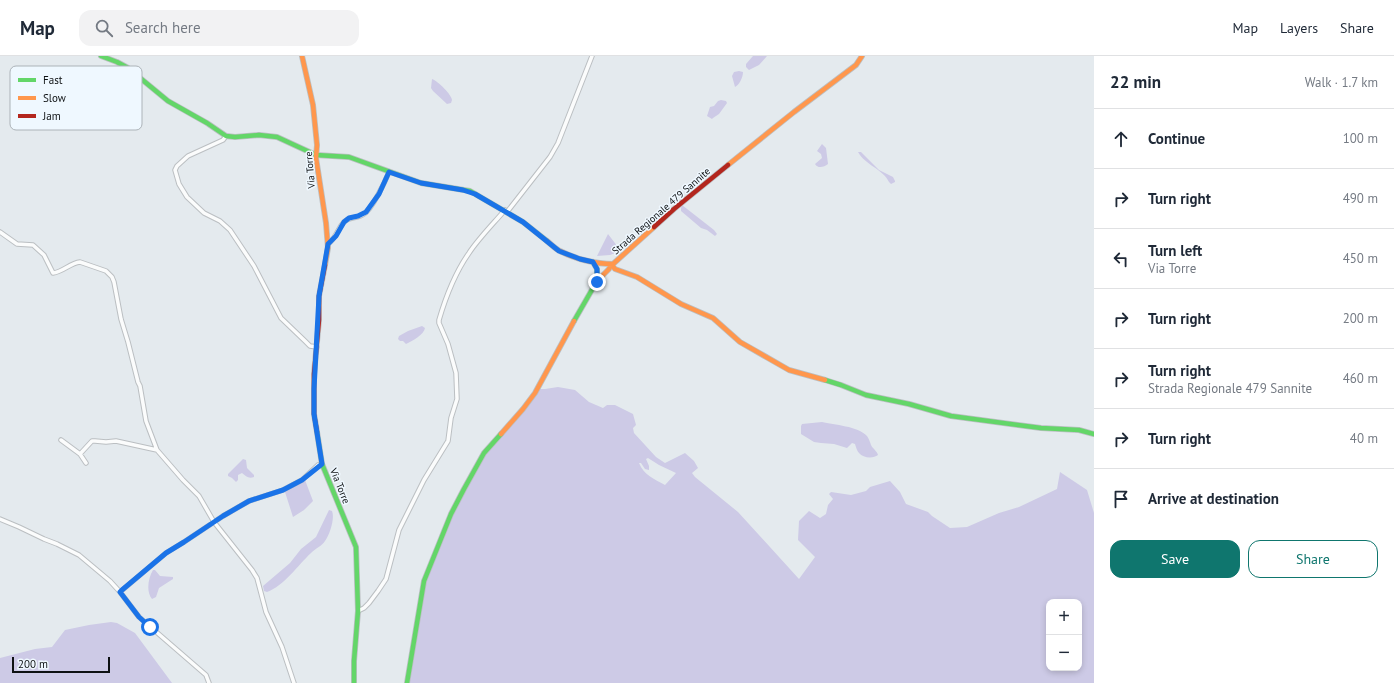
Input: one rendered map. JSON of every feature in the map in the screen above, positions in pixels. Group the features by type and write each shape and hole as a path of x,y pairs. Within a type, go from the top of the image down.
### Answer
{"main road":[{"path":"101,56 124,66"},
{"name":"Via Torre","path":"302,56 314,105 317,145 316,155 328,244 319,296 317,347 314,374 314,408 322,464 356,547 358,611 354,661 354,683"},
{"name":"Strada Regionale 479 Sannite","path":"226,136 271,136 286,140 316,155 349,157 421,183 470,191 523,222 559,251 580,259 611,264 617,261 674,209 794,112 856,65 862,56"},
{"path":"142,79 168,101 207,123 226,136"},
{"path":"593,262 597,269 597,282"},
{"path":"407,683 424,581 454,508 484,454 535,393 554,355 597,282 609,269 611,264 615,269 637,277 681,304 713,318 740,342 789,370 841,384 866,395 909,404 951,416 1041,428 1079,430 1094,434"}],"street":[{"path":"115,56 117,62"},
{"path":"358,611 369,603 386,579 399,530 427,475 448,441 456,398 456,372 448,344 439,324 439,320 452,282 469,253 532,181 550,157 558,143 592,56"},
{"path":"226,136 223,140 188,156 177,166 175,170 178,184 187,197 204,213 220,221 230,230 254,266 281,318 310,346 317,347"},
{"path":"328,244 336,236 344,222 349,218 366,212 379,194 389,172"},
{"path":"0,232 17,244 33,245 44,255 53,274 77,262 80,262 106,271 112,277 116,288 121,319 140,386 146,421 157,450 199,496 214,522 257,578 266,612 282,647 294,683"},
{"path":"60,440 80,454 86,464"},
{"path":"80,454 92,441 116,441 157,450"},
{"path":"120,592 166,553 214,522 249,501 283,490 302,480 322,464"},
{"path":"0,519 19,526 44,540 57,544 79,555 110,581 139,617 206,675 209,683"}],"shaded area":[{"path":"753,56 767,56 759,65 749,70 746,67 746,64"},
{"path":"734,72 743,72 742,77 735,87 732,76"},
{"path":"432,79 438,82 447,92 452,100 451,103 447,104 433,91 431,88"},
{"path":"721,100 726,101 727,103 719,114 712,119 707,116 710,107 714,106"},
{"path":"822,144 826,148 828,164 823,167 819,167 815,164 822,158 821,154 817,151"},
{"path":"858,152 861,152 879,170 893,177 895,182 891,184 883,174 865,160"},
{"path":"682,205 717,234 715,236 707,230 701,228 681,211"},
{"path":"608,234 621,251 610,255 597,256"},
{"path":"422,326 425,328 424,331 417,338 406,344 398,339 399,336 408,331"},
{"path":"558,387 575,390 589,402 603,408 607,405 615,405 633,414 636,425 633,428 634,433 656,457 665,463 685,453 694,461 698,468 692,473 695,477 738,512 799,579 815,557 798,540 799,521 809,511 820,518 826,514 828,505 833,499 829,494 831,492 851,495 866,491 870,487 890,481 900,492 906,504 928,512 950,528 967,527 999,513 1019,507 1057,489 1060,472 1087,490 1094,513 1094,683 407,683 422,591 451,514 484,453 538,389","holes":["648,458 676,473 665,485 644,471 639,463 641,463 645,469 649,470 646,459"]},
{"path":"822,422 846,426 858,430 867,436 878,455 873,457 865,457 858,452 855,444 852,443 847,448 834,444 814,442 801,434 802,424"},
{"path":"243,459 246,460 247,468 254,475 254,477 252,478 246,476 242,473 238,475 238,480 236,482 228,476 228,474"},
{"path":"305,480 313,501 304,510 293,517 285,492"},
{"path":"329,510 332,511 333,514 332,526 324,543 311,553 279,585 267,592 264,591 263,586 290,563 301,549 316,537"},
{"path":"153,570 155,570 160,576 173,577 173,579 159,588 156,597 152,599 149,593 148,585"},
{"path":"111,622 117,623 135,633 172,683 0,683 0,658 35,649 52,647 65,630"}],"traffic: fast":[{"path":"101,56 124,66"},
{"path":"142,80 168,101 207,123 226,136 235,137 259,135 277,137 316,155 349,157 421,183 470,191 523,222 547,241"},
{"path":"574,321 597,281 597,269 593,262"},
{"path":"825,380 866,395 909,404 951,416 1041,428 1079,430 1094,434"},
{"path":"317,432 322,464 356,547 358,611 354,661 354,683"},
{"path":"407,683 424,581 451,514 464,489 484,453 501,434"}],"traffic: slow":[{"path":"302,56 313,105 317,145 316,158 326,223 328,248 325,265"},
{"path":"728,165 856,65 862,56"},
{"path":"547,241 558,250 579,259 613,264 654,227"},
{"path":"597,281 609,269 611,264 615,269 637,277 681,304 713,318 740,342 789,370 825,380"},
{"path":"501,434 535,393 574,321"}],"traffic: jam":[{"path":"654,227 728,165"},
{"path":"317,432 314,414 314,374 319,320 319,296 325,265"}],"route":[{"path":"150,627 139,617 120,592 128,584 172,548 184,542 231,511 249,501 283,490 302,480 322,464 314,414 314,374 319,320 319,296 328,244 336,236 344,222 349,218 364,215 379,194 389,172 421,183 470,191 505,210 523,222 559,251 593,262 597,269 597,282"}]}
